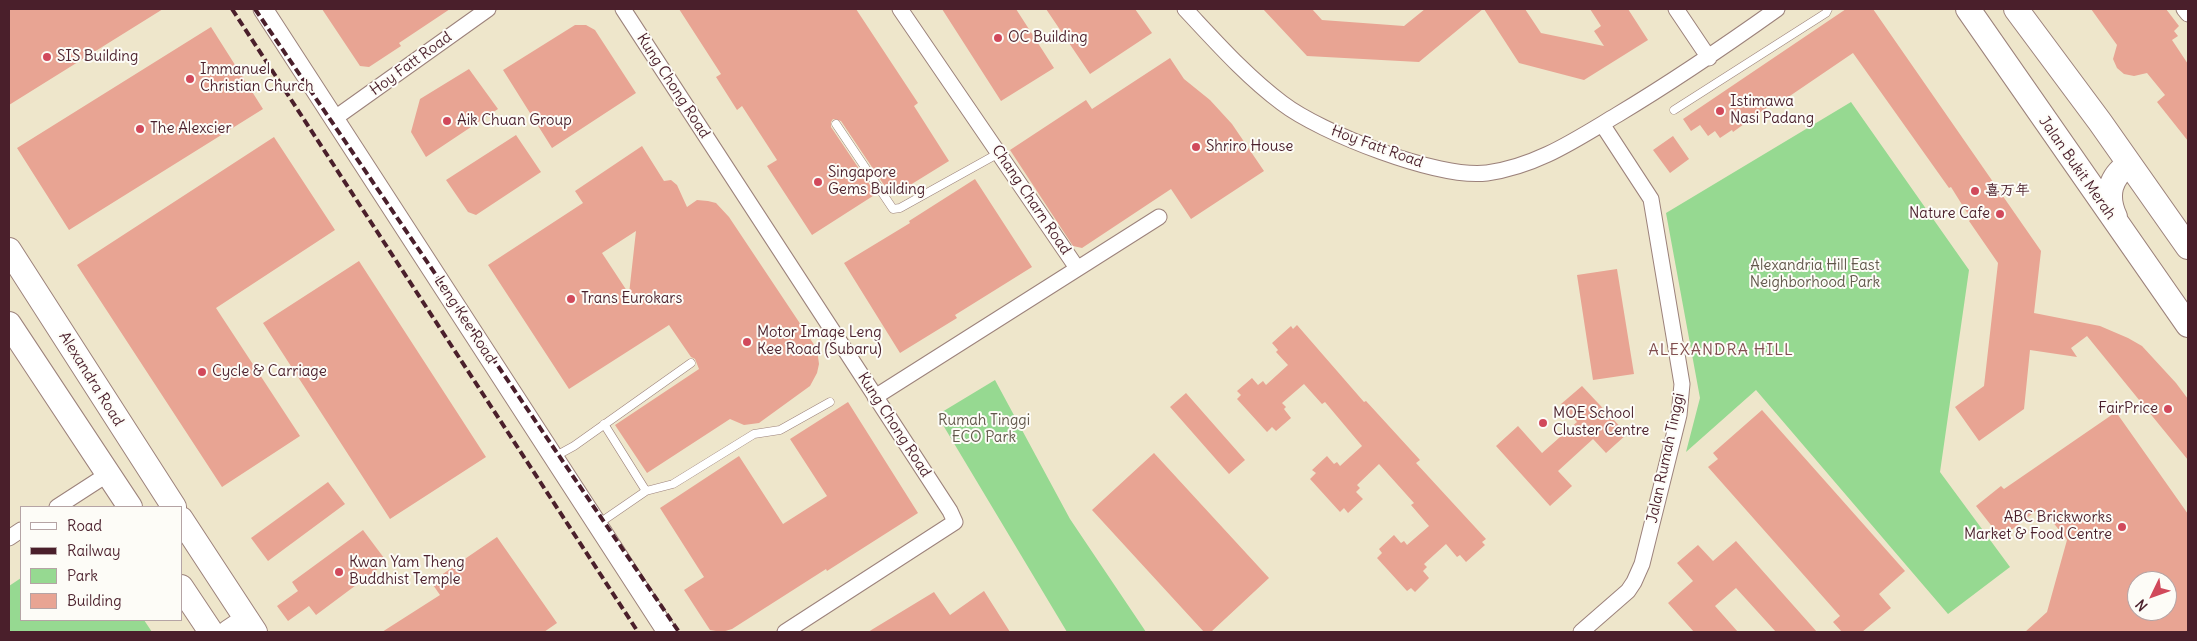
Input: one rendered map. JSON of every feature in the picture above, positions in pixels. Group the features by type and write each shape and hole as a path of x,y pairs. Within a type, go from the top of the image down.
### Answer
{"main road":[{"name":"Jalan Bukit Merah","path":"1968,9 2188,326"},
{"path":"2016,9 2188,247"},
{"path":"2123,232 2110,207 2109,190 2119,171 2129,164"},
{"name":"Alexandra Road","path":"9,250 173,506"},
{"path":"9,324 129,506"},
{"path":"182,521 244,628"},
{"path":"182,588 211,632"}],"street":[{"name":"Leng Kee Road","path":"263,9 668,632"},
{"name":"Hoy Fatt Road","path":"335,118 488,9"},
{"name":"Kung Chong Road","path":"623,9 950,511 955,522 785,632"},
{"name":"Chang Charn Road","path":"875,397 1077,268 900,9"},
{"name":"Hoy Fatt Road","path":"1185,9 1245,71 1284,105 1349,138 1393,156 1468,173 1486,173 1542,159 1709,58 1777,9"},
{"path":"1676,9 1709,58"},
{"path":"2184,9 2188,14"},
{"name":"Jalan Rumah Tinggi","path":"1581,632 1628,591 1642,564 1679,415 1682,384 1651,198 1602,124"},
{"path":"1077,268 1159,217"},
{"path":"59,506 108,474"},
{"path":"9,538 20,531"}],"lane":[{"path":"1674,110 1794,35 1826,13 1828,9"},
{"path":"836,124 893,209 900,208 999,153"},
{"path":"554,457 691,363"},
{"path":"598,524 646,491 673,484 754,434 780,430 830,402"},
{"path":"604,424 646,491"}],"green space":[{"name":"Alexandria Hill East Neighborhood Park","path":"1851,102 1969,270 1940,472 2010,567 1948,614 1756,390 1686,452 1700,398 1666,213"},
{"name":"Rumah Tinggi ECO Park","path":"995,380 1070,519 1146,632 1067,632 937,415"},
{"path":"20,579 20,621 145,621 152,632 9,632 9,586"}],"building":[{"name":"SIS Building","path":"9,9 163,9 9,105"},
{"path":"322,9 450,9 399,43 401,46 369,67 360,66"},
{"path":"679,9 856,9 918,103 914,106 949,161 894,195 888,186 886,188 841,121 833,119 831,127 876,194 812,235 767,166 777,160 742,106 737,110 716,77 721,74"},
{"name":"OC Building","path":"942,9 1016,9 1054,68 1001,101"},
{"path":"1046,9 1135,9 1152,33 1090,74"},
{"path":"1263,9 1312,9 1322,20 1404,26 1425,9 1483,9 1419,62 1307,56"},
{"path":"1484,9 1525,9 1541,33 1604,46 1594,31 1601,26 1590,9 1628,9 1648,40 1584,80 1519,63"},
{"path":"1846,9 1873,9 2041,251 2034,313 2100,326 2128,338 2142,346 2176,383 2188,399 2188,460 2087,336 2071,348 2077,357 2030,350 2024,409 1979,441 1955,407 1984,386 1998,263 1969,221 1971,219 1951,187 1949,188 1853,53 1778,104 1776,101 1733,132 1732,130 1720,138 1715,131 1708,136 1700,125 1691,131 1683,119"},
{"path":"2091,9 2166,9 2179,26 2174,31 2178,36 2172,40 2188,64 2188,141 2157,102 2165,95 2147,73 2134,76 2124,74 2117,68 2113,59 2117,45"},
{"path":"575,25 586,25 595,30 636,93 552,148 503,70"},
{"name":"The Alexcier","path":"211,27 263,109 69,230 17,148"},
{"path":"1170,58 1184,79 1210,100 1232,124 1264,171 1191,219 1171,189 1082,248 1073,246 1010,150 1086,100 1092,109"},
{"name":"Aik Chuan Group","path":"469,69 498,109 426,157 411,132 420,99"},
{"path":"516,135 541,172 476,215 468,212 446,180"},
{"path":"1673,136 1689,159 1670,173 1653,150"},
{"name":"Cycle & Carriage","path":"274,137 335,230 216,308 300,436 222,487 77,265"},
{"path":"642,146 664,181 671,180 677,185 687,207 697,200 716,203 729,217 817,349 819,364 817,373 810,386 759,423 744,425 730,419 647,473 615,425 699,369 695,359 691,357 669,325 569,389 488,265 583,203 575,191","holes":["636,231 629,294 602,253"]},
{"path":"975,179 1032,267 955,315 957,318 900,353 844,263 910,223 909,221"},
{"path":"359,261 486,457 390,519 263,323"},
{"path":"1617,269 1634,374 1593,380 1577,275"},
{"path":"1297,325 1364,402 1366,401 1420,460 1416,463 1486,539 1482,542 1485,545 1466,562 1460,555 1457,557 1446,544 1424,564 1427,567 1423,571 1429,578 1415,592 1411,588 1407,591 1377,558 1382,553 1379,549 1394,535 1401,543 1404,541 1407,545 1429,526 1411,505 1414,503 1379,464 1357,485 1360,488 1356,492 1363,499 1348,513 1344,508 1340,512 1310,479 1316,473 1312,470 1327,456 1334,464 1337,462 1340,466 1362,446 1325,402 1322,404 1304,384 1282,403 1291,418 1276,431 1272,427 1267,432 1237,399 1241,395 1237,391 1252,378 1258,385 1263,381 1266,385 1288,365 1276,352 1278,350 1272,343 1291,326 1293,329"},
{"path":"1582,386 1627,434 1606,453 1593,439 1558,471 1572,486 1550,506 1496,446 1518,426 1542,453 1577,422 1561,404"},
{"path":"1186,393 1245,460 1229,474 1170,407"},
{"path":"848,402 918,513 732,629 722,632 710,630 684,590 704,577 660,508 739,456 783,524 827,496 790,439"},
{"path":"1762,410 1905,571 1879,594 1891,608 1862,632 1842,632 1833,622 1840,616 1708,467 1718,459 1713,453"},
{"name":"ABC Brickworks Market & Food Centre","path":"2116,412 2188,514 2188,632 2025,632 2047,612 2067,540 2041,507 2001,538 1976,506 2001,486 2004,489"},
{"path":"1154,453 1269,578 1211,632 1204,632 1092,510"},
{"path":"328,482 345,504 268,561 251,538"},
{"name":"Kwan Yam Theng Buddhist Temple","path":"363,530 387,562 316,615 309,606 288,621 277,606 298,591 292,582"},
{"path":"497,537 557,623 544,632 382,632 440,595 431,582"},
{"path":"1736,541 1817,632 1776,632 1736,588 1715,606 1738,632 1694,632 1668,603 1693,581 1677,563 1698,545 1713,561"},
{"path":"984,591 1010,632 868,632 934,592 950,615"}],"railway":[{"path":"232,9 638,632"},
{"path":"255,9 679,632"}],"place":[{"name":"OC Building","path":"998,38"},
{"name":"SIS Building","path":"47,57"},
{"name":"Immanuel Christian Church","path":"190,79"},
{"name":"Istimawa Nasi Padang","path":"1720,111"},
{"name":"Aik Chuan Group","path":"447,121"},
{"name":"The Alexcier","path":"140,129"},
{"name":"Shriro House","path":"1196,147"},
{"name":"Singapore Gems Building","path":"818,182"},
{"name":"喜万年","path":"1975,191"},
{"name":"Nature Cafe","path":"2000,214"},
{"name":"Trans Eurokars","path":"571,299"},
{"name":"Motor Image Leng Kee Road (Subaru)","path":"747,342"},
{"name":"Cycle & Carriage","path":"202,372"},
{"name":"FairPrice","path":"2168,409"},
{"name":"MOE School Cluster Centre","path":"1543,423"},
{"name":"ABC Brickworks Market & Food Centre","path":"2122,527"},
{"name":"Kwan Yam Theng Buddhist Temple","path":"339,572"}],"district":[{"name":"ALEXANDRA HILL","path":"1721,350"}]}
